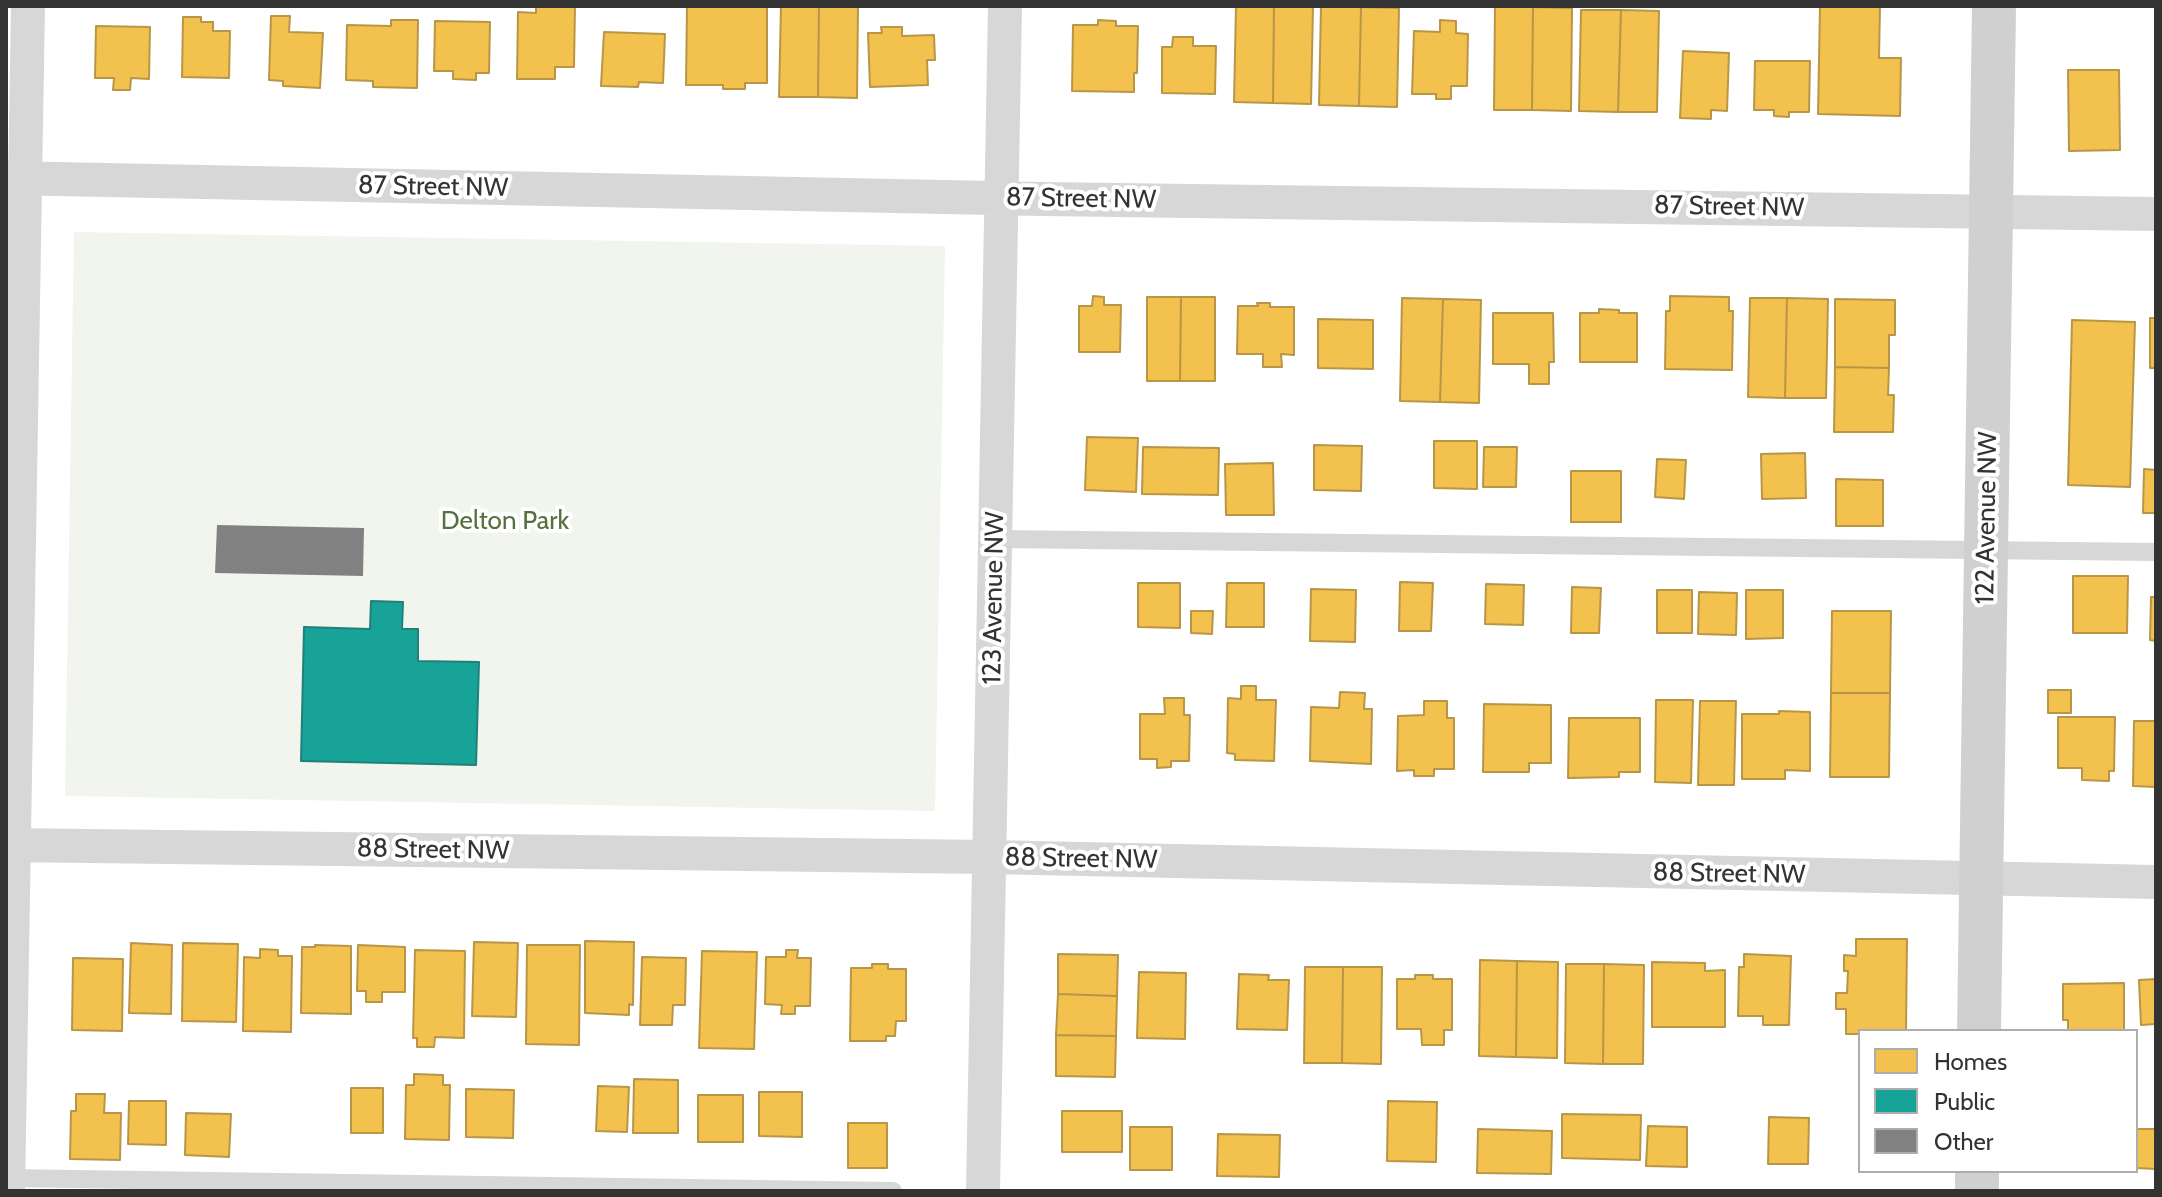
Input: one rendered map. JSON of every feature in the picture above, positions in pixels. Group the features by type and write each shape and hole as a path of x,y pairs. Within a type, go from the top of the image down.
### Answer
{"street":[{"path":"8,1182 15,178 28,6"},
{"name":"123 Avenue NW","path":"983,1191 1005,6"},
{"name":"122 Avenue NW","path":"1979,1029 1994,6"},
{"name":"87 Street NW","path":"15,178 1001,198 2156,214"},
{"name":"88 Street NW","path":"9,845 989,857 2156,882"}],"lane":[{"path":"995,539 2156,552"},
{"path":"8,1182 893,1191"}],"green space":[{"name":"Delton Park","path":"74,232 945,246 935,811 65,796"}],"building: Homes":[{"path":"536,6 575,6 574,67 555,67 555,79 517,79 518,12 536,13"},
{"path":"687,6 767,6 767,83 745,83 745,89 723,89 723,85 686,85"},
{"path":"781,6 819,6 818,97 779,97"},
{"path":"819,6 858,6 857,98 818,97"},
{"path":"1236,6 1274,6 1273,103 1234,102"},
{"path":"1274,6 1313,6 1311,104 1273,103"},
{"path":"1321,6 1361,7 1359,106 1319,105"},
{"path":"1495,6 1533,7 1532,110 1494,110"},
{"path":"1820,6 1880,6 1879,58 1901,58 1900,116 1818,114"},
{"path":"1361,7 1399,8 1397,107 1359,106"},
{"path":"1533,7 1572,8 1571,111 1532,110"},
{"path":"1581,10 1621,10 1618,112 1579,111"},
{"path":"1621,10 1659,11 1657,112 1618,112"},
{"path":"271,16 290,16 289,32 323,33 320,88 283,86 283,81 269,80"},
{"path":"183,17 201,17 201,22 213,22 213,31 230,31 229,78 182,77"},
{"path":"391,20 418,20 417,88 373,87 373,81 346,80 347,25 391,26"},
{"path":"1098,20 1116,21 1116,26 1138,26 1134,92 1072,91 1073,25 1098,25"},
{"path":"1440,20 1456,21 1456,33 1468,34 1467,86 1451,86 1451,99 1436,99 1436,94 1412,94 1414,31 1440,32"},
{"path":"435,21 490,22 489,73 476,73 476,80 453,79 453,71 434,71"},
{"path":"96,26 150,27 149,79 131,78 130,90 113,90 114,78 95,78"},
{"path":"881,27 902,27 902,36 934,35 935,60 927,60 928,85 870,87 868,33 882,33"},
{"path":"604,32 665,34 663,83 639,82 638,87 601,86"},
{"path":"1173,37 1193,37 1193,46 1216,46 1215,94 1162,93 1162,47 1172,47"},
{"path":"1683,51 1729,53 1727,111 1711,110 1711,119 1680,118"},
{"path":"1755,61 1810,61 1809,112 1789,112 1789,117 1774,116 1774,110 1754,110"},
{"path":"2068,70 2119,70 2120,150 2069,151"},
{"path":"1093,296 1104,297 1104,305 1121,305 1120,352 1079,352 1079,306 1092,306"},
{"path":"1670,296 1729,297 1729,311 1733,311 1732,370 1665,369 1666,311 1670,311"},
{"path":"1147,297 1181,297 1180,381 1147,381"},
{"path":"1181,297 1215,297 1215,381 1180,381"},
{"path":"1402,298 1443,299 1440,402 1400,401"},
{"path":"1750,298 1787,298 1785,398 1748,397"},
{"path":"1787,298 1828,299 1826,398 1785,398"},
{"path":"1443,299 1481,300 1479,403 1440,402"},
{"path":"1835,299 1895,300 1895,335 1889,335 1889,368 1835,367"},
{"path":"1257,303 1270,303 1270,307 1294,307 1294,355 1281,354 1282,367 1263,367 1263,354 1237,354 1238,306 1258,306"},
{"path":"1599,309 1637,313 1637,362 1580,362 1580,313 1599,313"},
{"path":"1493,313 1553,313 1554,362 1549,362 1549,384 1529,384 1529,364 1493,364"},
{"path":"2150,318 2156,318 2156,368 2150,368"},
{"path":"1318,319 1373,320 1373,369 1318,368"},
{"path":"2072,320 2135,322 2130,487 2068,485"},
{"path":"1835,367 1889,368 1888,395 1894,395 1893,432 1834,432"},
{"path":"1087,437 1138,438 1136,492 1085,490"},
{"path":"1434,441 1477,441 1477,489 1434,488"},
{"path":"1314,445 1362,446 1361,491 1314,490"},
{"path":"1143,447 1219,448 1218,495 1142,494"},
{"path":"1484,447 1517,447 1516,487 1483,487"},
{"path":"1805,453 1806,498 1762,499 1761,454"},
{"path":"1657,459 1686,460 1684,499 1655,497"},
{"path":"1273,463 1274,515 1226,515 1225,464"},
{"path":"2144,469 2156,470 2156,513 2143,513"},
{"path":"1571,471 1621,471 1621,522 1571,522"},
{"path":"1836,479 1883,480 1883,526 1836,526"},
{"path":"2073,576 2128,576 2127,633 2073,633"},
{"path":"1400,582 1433,583 1431,631 1399,631"},
{"path":"1138,583 1180,583 1180,628 1138,627"},
{"path":"1227,583 1264,583 1264,627 1226,627"},
{"path":"1486,584 1524,585 1523,625 1485,624"},
{"path":"1572,587 1601,588 1599,633 1571,633"},
{"path":"1311,589 1356,590 1355,642 1310,641"},
{"path":"1657,590 1692,590 1692,633 1657,633"},
{"path":"1746,590 1783,590 1783,638 1746,639"},
{"path":"1699,592 1737,593 1736,635 1698,634"},
{"path":"2151,597 2156,597 2156,641 2150,640"},
{"path":"1191,611 1213,611 1212,634 1191,633"},
{"path":"1832,611 1891,611 1890,693 1831,693"},
{"path":"1241,686 1256,686 1256,700 1276,700 1274,761 1235,760 1235,754 1227,753 1228,698 1241,699"},
{"path":"2048,690 2071,690 2071,713 2048,713"},
{"path":"1340,692 1365,693 1364,709 1372,709 1371,764 1310,761 1311,707 1339,708"},
{"path":"1831,693 1890,693 1889,777 1830,777"},
{"path":"1164,698 1184,698 1184,715 1190,715 1189,761 1171,761 1171,767 1157,768 1157,759 1140,759 1140,714 1165,714"},
{"path":"1656,700 1693,700 1691,783 1655,782"},
{"path":"1424,701 1447,701 1447,718 1454,718 1454,769 1434,769 1434,776 1414,776 1414,770 1397,771 1398,716 1424,715"},
{"path":"1700,701 1736,701 1734,785 1698,785"},
{"path":"1484,704 1551,705 1551,763 1529,763 1529,772 1483,772"},
{"path":"1779,711 1810,712 1810,771 1785,770 1785,779 1742,779 1742,714 1779,714"},
{"path":"2058,717 2115,717 2114,771 2109,771 2109,781 2082,780 2082,768 2058,768"},
{"path":"1569,718 1640,718 1640,772 1619,772 1619,777 1568,778"},
{"path":"2134,721 2156,721 2156,787 2133,786"},
{"path":"1856,939 1907,939 1906,1029 1858,1029 1858,1034 1846,1034 1846,1009 1836,1009 1836,993 1847,993 1848,971 1844,971 1844,955 1856,956"},
{"path":"585,941 634,942 633,1005 629,1004 629,1015 585,1013"},
{"path":"474,942 518,943 516,1017 472,1016"},
{"path":"131,943 172,945 171,1014 129,1013"},
{"path":"183,943 238,944 236,1022 182,1021"},
{"path":"358,945 405,947 405,992 382,992 382,1002 366,1002 366,991 357,991"},
{"path":"527,945 580,945 579,1045 526,1044"},
{"path":"351,946 351,1014 301,1013 302,947"},
{"path":"260,949 278,950 278,956 292,956 291,1032 243,1031 244,957 260,958"},
{"path":"415,950 465,951 464,1038 435,1037 434,1047 417,1047 417,1038 413,1038"},
{"path":"786,950 798,950 797,958 811,958 810,1006 795,1006 795,1014 781,1014 782,1005 765,1004 766,957 786,957"},
{"path":"702,951 757,952 754,1049 699,1048"},
{"path":"1058,954 1118,955 1117,996 1058,994"},
{"path":"1744,954 1791,956 1789,1025 1763,1025 1763,1016 1738,1016 1739,967 1744,967"},
{"path":"642,957 686,958 685,1005 673,1005 672,1025 640,1025"},
{"path":"73,958 123,959 122,1031 72,1030"},
{"path":"1480,960 1517,961 1516,1057 1479,1056"},
{"path":"1517,961 1558,962 1557,1058 1516,1057"},
{"path":"1652,962 1705,963 1705,971 1725,970 1725,1027 1652,1027"},
{"path":"872,964 888,964 888,969 906,969 906,1021 896,1021 895,1036 886,1036 886,1041 850,1041 851,968 872,968"},
{"path":"1566,964 1604,964 1603,1064 1565,1063"},
{"path":"1604,964 1644,965 1643,1064 1603,1064"},
{"path":"1305,967 1343,967 1342,1063 1304,1063"},
{"path":"1343,967 1382,967 1381,1064 1342,1063"},
{"path":"1139,972 1186,973 1185,1039 1137,1038"},
{"path":"1239,974 1269,975 1268,980 1289,980 1287,1030 1237,1029"},
{"path":"1415,975 1452,979 1452,1030 1444,1030 1444,1045 1422,1045 1421,1029 1397,1029 1397,979 1415,979"},
{"path":"2156,979 2156,1024 2141,1025 2139,980"},
{"path":"2124,983 2124,1029 2068,1029 2068,1020 2063,1020 2063,984"},
{"path":"1058,994 1117,996 1116,1036 1056,1035"},
{"path":"1056,1035 1116,1036 1115,1077 1056,1076"},
{"path":"414,1074 443,1075 443,1085 450,1085 449,1140 405,1139 406,1085 414,1085"},
{"path":"634,1079 678,1080 678,1133 633,1133"},
{"path":"598,1086 629,1087 627,1132 596,1131"},
{"path":"351,1088 383,1088 383,1133 351,1133"},
{"path":"466,1089 514,1090 513,1138 466,1137"},
{"path":"759,1092 802,1092 802,1137 759,1136"},
{"path":"76,1094 105,1094 104,1113 121,1113 120,1160 70,1159 71,1111 76,1111"},
{"path":"698,1095 743,1095 743,1142 698,1142"},
{"path":"129,1101 166,1101 166,1145 128,1144"},
{"path":"1388,1101 1437,1102 1436,1162 1387,1161"},
{"path":"1062,1111 1122,1111 1122,1152 1062,1152"},
{"path":"186,1113 231,1114 229,1157 185,1155"},
{"path":"1562,1114 1641,1115 1640,1160 1562,1158"},
{"path":"1769,1117 1809,1118 1808,1164 1768,1164"},
{"path":"848,1123 887,1123 887,1168 848,1168"},
{"path":"1648,1126 1687,1127 1687,1167 1646,1166"},
{"path":"1130,1127 1172,1127 1172,1170 1130,1170"},
{"path":"1478,1129 1552,1131 1551,1174 1477,1173"},
{"path":"2138,1129 2156,1129 2156,1169 2138,1168"},
{"path":"1218,1134 1280,1135 1279,1177 1217,1176"}],"building: Public":[{"path":"371,601 403,602 402,629 418,629 418,661 479,662 476,765 301,761 304,627 370,629"}],"building: Other":[{"path":"217,525 364,528 363,576 215,573"}]}
